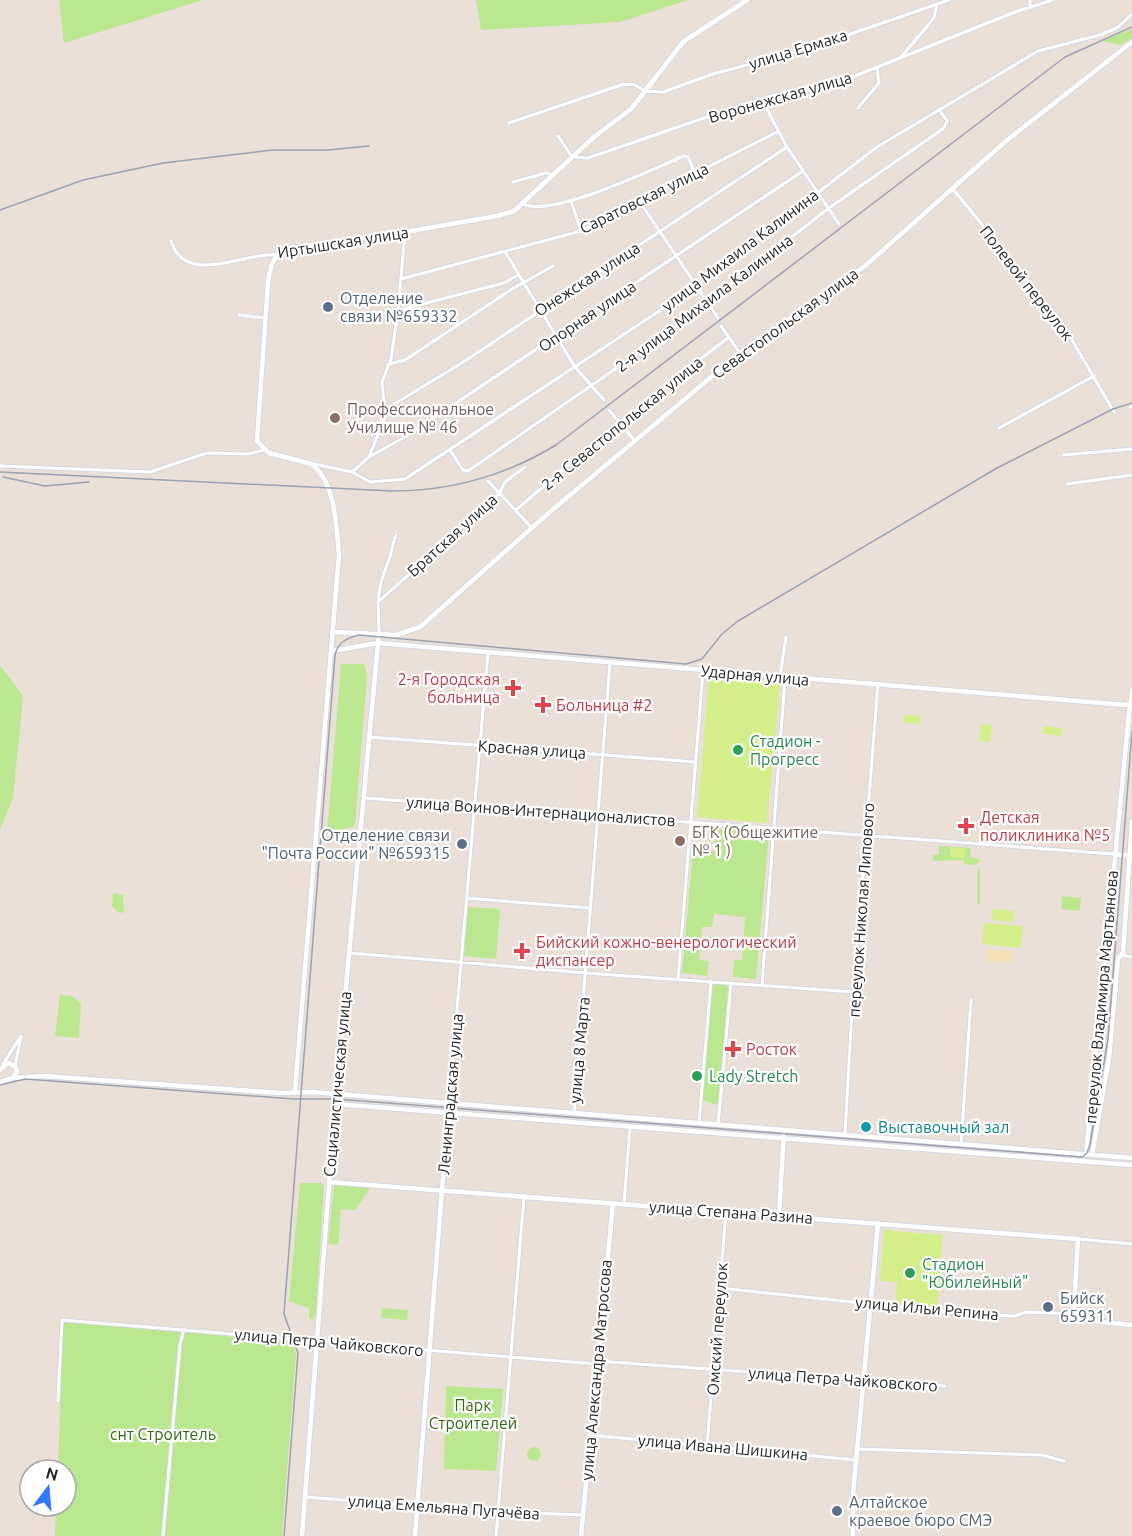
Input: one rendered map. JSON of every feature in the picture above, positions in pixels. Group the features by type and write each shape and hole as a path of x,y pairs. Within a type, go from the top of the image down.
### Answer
{"street":[{"name":"Иртышская улица","path":"171,241 174,248 186,260 201,266 258,254 277,255 297,247 497,216 523,204 572,157 624,115 645,92 683,42 747,0"},
{"name":"улица Ермака","path":"509,123 621,85 635,86 645,92 663,92 713,74 796,52 949,0"},
{"path":"1030,0 1030,7"},
{"name":"Воронежская улица","path":"572,157 588,158 719,112 786,93 822,88 1053,0"},
{"path":"900,57 934,18 937,4"},
{"name":"улица Михаила Калинина","path":"352,472 370,482 402,481 697,286 877,147 1038,51 1100,35 1117,28 1132,14"},
{"name":"Севастопольская улица","path":"334,632 405,634 420,627 532,528 740,353 865,266 1006,141 1132,42"},
{"path":"858,108 879,82 877,68"},
{"path":"762,100 777,132 839,224"},
{"name":"2-я улица Михаила Калинина","path":"450,450 463,470 468,471 592,386 708,302 829,208 944,128 947,121 939,109"},
{"name":"Саратовская улица","path":"401,279 581,231 777,132"},
{"path":"558,136 572,157"},
{"name":"Онежская улица","path":"386,409 787,147"},
{"name":"Иртышская улица","path":"523,204 534,207 571,201 684,156 688,157 695,174"},
{"name":"Опорная улица","path":"369,457 405,437 803,171"},
{"path":"513,182 546,173 552,176"},
{"name":"Полевой переулок","path":"953,189 1062,323 1114,412"},
{"path":"571,201 581,231"},
{"path":"640,202 718,318"},
{"path":"0,466 150,472 207,453 248,454 264,450 312,464 352,472 369,457 386,409 382,382 389,364 398,310 405,232"},
{"path":"505,252 575,368 604,400"},
{"path":"264,450 257,437 270,271 277,255"},
{"path":"389,364 405,360 553,266"},
{"path":"398,310 504,283 518,275"},
{"path":"239,315 265,318"},
{"path":"721,326 740,353"},
{"name":"2-я Севастопольская улица","path":"516,510 619,422 729,337"},
{"path":"999,428 1094,376"},
{"path":"609,410 636,442"},
{"path":"1063,455 1132,449"},
{"path":"295,1091 339,554 336,523 328,489 320,472 312,464"},
{"name":"Братская улица","path":"378,602 499,494 505,482 525,467"},
{"path":"1067,484 1132,475"},
{"path":"488,482 532,528"},
{"path":"379,633 378,602 381,578 389,562 389,550 396,534"},
{"name":"Социалистическая улица","path":"302,1536 335,1104 367,737 379,633"},
{"path":"762,985 786,637"},
{"name":"Ударная улица","path":"332,651 378,643 782,678 1131,703"},
{"name":"Ленинградская улица","path":"415,1536 478,745 488,652"},
{"name":"улица 8 Марта","path":"574,1114 610,663"},
{"path":"678,979 703,671"},
{"name":"переулок Николая Липового","path":"845,1135 878,684"},
{"name":"переулок Владимира Мартьянова","path":"1085,1161 1102,1014 1114,854 1132,690"},
{"name":"Красная улица","path":"367,737 696,762"},
{"name":"улица Воинов-Интернационалистов","path":"362,798 1114,854"},
{"path":"1092,1155 1101,1107 1121,956 1132,821"},
{"path":"1114,854 1130,856"},
{"path":"466,897 590,908"},
{"path":"348,952 585,973 854,992"},
{"path":"1121,956 1132,957"},
{"path":"699,1124 711,981"},
{"path":"718,1125 731,983"},
{"path":"961,1145 971,1000"},
{"path":"6,1079 0,1071 21,1036 16,1068 12,1078"},
{"path":"3,1064 8,1063 33,1075"},
{"path":"0,1082 33,1075 280,1093 295,1091 1132,1158"},
{"path":"335,1104 1132,1165"},
{"path":"573,1123 574,1114"},
{"path":"624,1204 630,1127"},
{"path":"780,1215 784,1131"},
{"path":"845,1135 845,1143"},
{"name":"улица Степана Разина","path":"329,1182 780,1215 1132,1244"},
{"path":"496,1536 524,1197"},
{"name":"улица Александра Матросова","path":"581,1536 613,1203"},
{"name":"Омский переулок","path":"707,1446 726,1211"},
{"path":"854,1536 856,1460 878,1223"},
{"path":"1077,1314 1074,1307 1078,1239"},
{"name":"улица Ильи Репина","path":"720,1288 870,1305 1014,1316 1027,1312 1077,1314 1092,1321 1132,1325"},
{"name":"улица Петра Чайковского","path":"58,1401 62,1320 510,1357 945,1386"},
{"path":"163,1536 180,1345 184,1329"},
{"name":"улица Ивана Шишкина","path":"590,1435 856,1460"},
{"path":"857,1449 1042,1455 1064,1461"},
{"name":"улица Емельяна Пугачёва","path":"304,1497 498,1512 583,1515"}],"green space":[{"path":"59,0 203,0 64,43"},
{"path":"476,0 688,0 620,22 481,30"},
{"path":"1132,29 1132,38 1121,45 1102,41"},
{"path":"341,664 364,664 367,676 355,826 340,830 337,834 331,832 327,834"},
{"path":"0,665 23,696 13,798 0,829"},
{"name":"Стадион - Прогресс","path":"709,676 780,684 767,823 697,817"},
{"path":"904,715 921,716 921,724 904,723"},
{"path":"981,724 992,725 990,742 979,741"},
{"path":"1044,726 1062,728 1061,736 1043,734"},
{"path":"716,828 769,833 756,979 733,977 734,960 742,960 745,917 714,914 712,927 702,927 699,960 709,961 707,976 682,973 693,850 714,851"},
{"path":"939,846 971,848 970,857 981,860 975,865 964,864 964,860 933,861 933,855 939,855"},
{"path":"951,847 966,849 965,858 950,857"},
{"path":"980,866 980,903 977,905 977,874"},
{"path":"113,893 123,895 124,913 118,912 112,906"},
{"path":"1062,896 1081,898 1080,911 1061,909"},
{"path":"468,907 500,909 496,959 464,956"},
{"path":"993,909 1014,911 1013,922 992,920"},
{"path":"984,923 1023,926 1021,948 982,944"},
{"path":"715,984 725,984 728,988 719,1102 716,1105 703,1100 712,987"},
{"path":"60,995 72,996 81,1003 79,1038 55,1036"},
{"path":"300,1183 324,1185 316,1312 313,1320 309,1318 309,1308 289,1301"},
{"path":"334,1185 370,1188 355,1210 341,1209 338,1245 328,1244"},
{"name":"Стадион \"Юбилейный\"","path":"884,1230 943,1235 937,1308 895,1305 897,1282 880,1281"},
{"path":"382,1308 408,1310 407,1320 381,1318"},
{"name":"снт Строитель","path":"63,1322 292,1342 296,1353 282,1536 55,1536 56,1518 78,1518 78,1458 58,1458"},
{"name":"Парк Строителей","path":"446,1386 503,1389 496,1471 444,1469"},
{"path":"531,1447 537,1447 541,1454 537,1461 531,1461 527,1457 527,1451"}],"sand":[{"path":"987,949 1013,951 1012,963 986,961"}],"tram line":[{"path":"284,1536 298,1353 284,1314 335,655 338,647 347,639 359,635 686,664 702,659 722,634 738,621 997,468 1113,409 1132,403"},
{"path":"0,1085 25,1079 294,1099 336,1099 1082,1157 1087,1153 1090,1144 1108,1039 1132,732"}],"railway":[{"path":"0,472 392,491 457,485 498,473 556,445 1065,57 1132,27"},
{"path":"0,210 83,180 163,163 272,150 328,150 369,146"},
{"path":"3,477 45,486 89,482"}],"place":[{"name":"Отделение связи №659332","path":"328,307"},
{"name":"Профессиональное Училище № 46","path":"335,418"},
{"name":"2-я Городская больница","path":"513,688"},
{"name":"Больница #2","path":"543,705"},
{"name":"Стадион - Прогресс","path":"738,750"},
{"name":"Детская поликлиника №5","path":"966,826"},
{"name":"БГК (Общежитие № 1 )","path":"680,841"},
{"name":"Отделение связи \"Почта России\" №659315","path":"462,844"},
{"name":"Бийский кожно-венерологический диспансер","path":"522,951"},
{"name":"Росток","path":"733,1049"},
{"name":"Lady Stretch","path":"697,1076"},
{"name":"Выставочный зал","path":"866,1127"},
{"name":"Стадион \"Юбилейный\"","path":"910,1273"},
{"name":"Бийск 659311","path":"1048,1307"},
{"name":"Алтайское краевое бюро СМЭ","path":"837,1511"}]}
